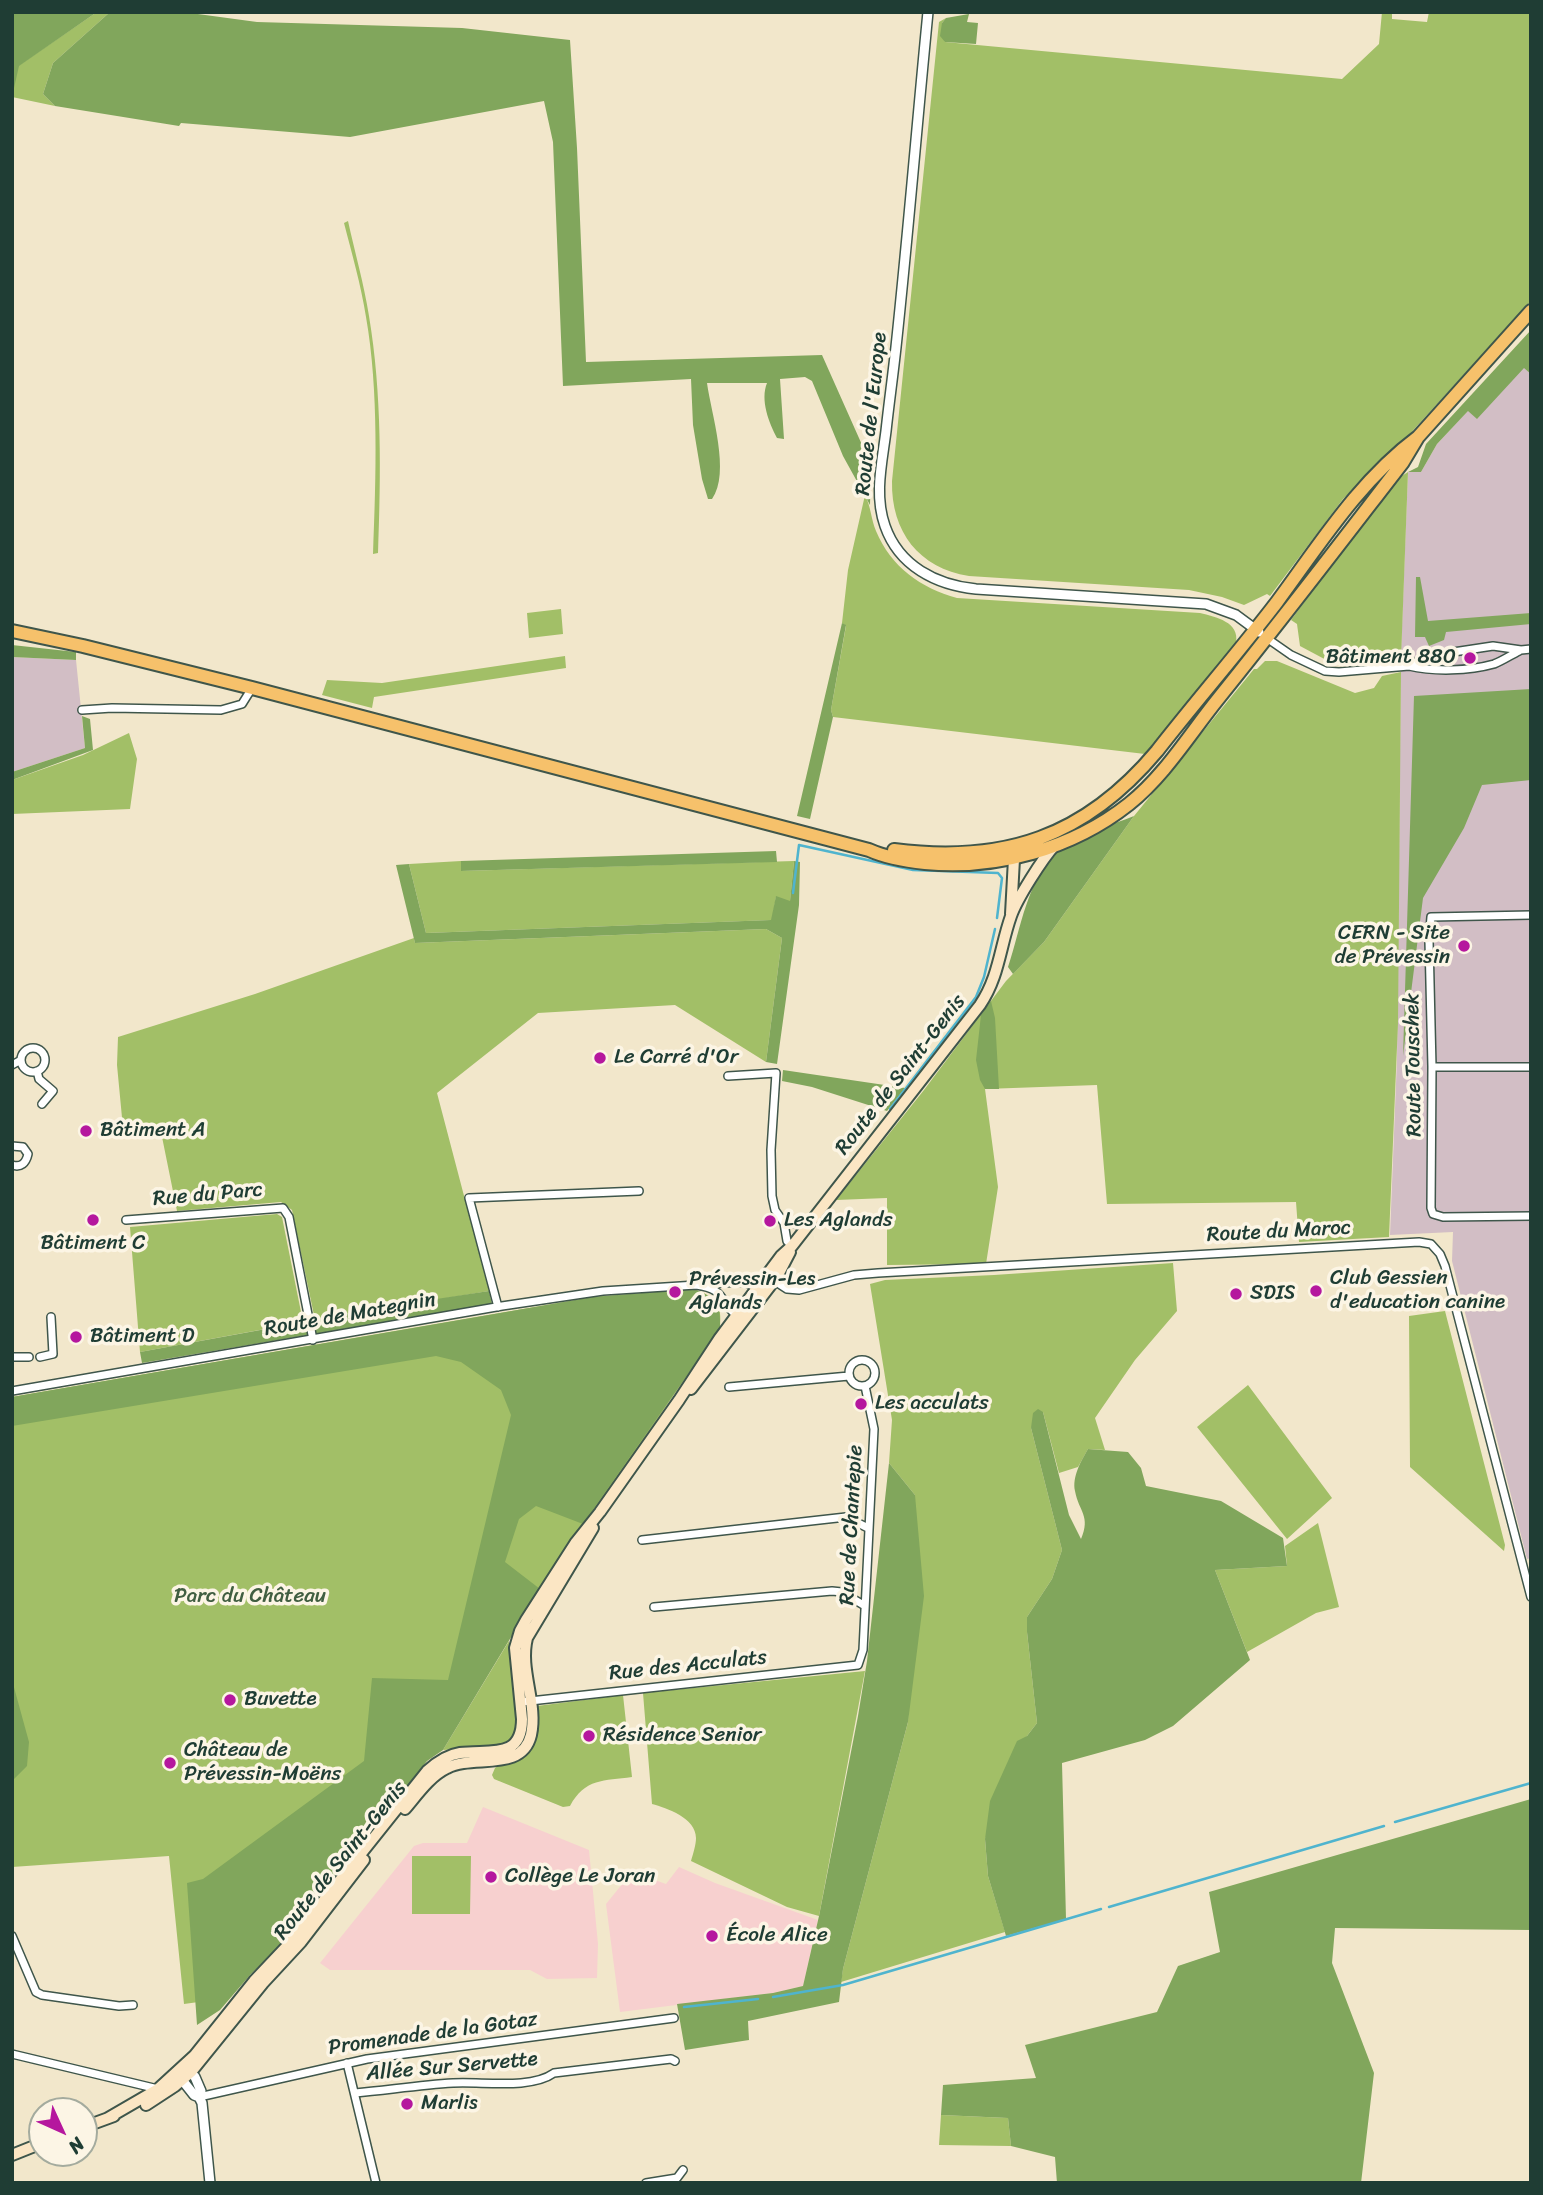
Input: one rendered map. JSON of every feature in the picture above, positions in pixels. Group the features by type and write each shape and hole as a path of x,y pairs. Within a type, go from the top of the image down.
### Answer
{"main road":[{"path":"12,631 252,688 869,850 883,856 938,864 1014,859 1056,844 1114,814 1155,780 1268,639 1403,461 1418,437 1531,311"},
{"path":"869,850 939,853 1022,844 1092,813 1125,787 1255,629 1360,489 1395,454 1418,437"},
{"path":"1022,844 1032,853 1036,862 1034,874"},
{"path":"1014,859 1022,844"},
{"name":"Route de Saint-Genis","path":"1011,914 1034,874 1056,844"},
{"name":"Route de Saint-Genis","path":"98,2122 140,2108 183,2073 302,1942 390,1826 436,1775 455,1764 503,1760 521,1753 531,1737 525,1701 524,1655 527,1638 593,1529 600,1512 689,1383 760,1292 780,1256 792,1246 986,996 999,966 1011,914 1014,859"},
{"name":"Route de Saint-Genis","path":"108,2118 183,2073"}],"street":[{"name":"Route de l'Europe","path":"928,12 897,337 879,486 880,509 889,535 912,565 934,579 953,586 1206,604 1236,615 1268,639"},
{"path":"1268,639 1291,655 1325,671 1349,673 1409,666 1444,670 1494,664 1521,650"},
{"path":"1409,666 1427,656 1447,652 1493,646 1531,649"},
{"path":"82,709 221,709 242,704 252,688"},
{"name":"Route Touschek","path":"1531,915 1431,917 1429,941 1433,1214 1443,1217 1531,1216"},
{"path":"12,1065 21,1060 24,1052 31,1048 42,1052 44,1063 37,1071"},
{"path":"21,1060 28,1070 37,1071"},
{"path":"1432,1066 1531,1067"},
{"path":"37,1071 39,1079 53,1091 42,1104"},
{"path":"728,1076 776,1073 771,1150 772,1196 775,1210 784,1223 785,1234 792,1246"},
{"path":"12,1146 23,1147 27,1154 25,1163 15,1168"},
{"path":"498,1307 469,1198 639,1191"},
{"name":"Rue du Parc","path":"126,1220 282,1208 289,1217 313,1340"},
{"path":"784,1223 806,1228"},
{"name":"Route du Maroc","path":"770,1278 787,1289 799,1290 854,1275 878,1273 1419,1242 1431,1244 1440,1254 1448,1277 1531,1597"},
{"name":"Route de Mategnin","path":"12,1391 603,1291 734,1281 760,1292"},
{"path":"696,1285 718,1292 742,1316"},
{"path":"40,1357 53,1354 51,1317"},
{"path":"12,1357 29,1357"},
{"path":"862,1360 871,1364 875,1375 865,1386 853,1383 849,1376 851,1366 862,1360"},
{"path":"729,1387 849,1376"},
{"name":"Rue de Chantepie","path":"858,1665 862,1658 874,1429 865,1386"},
{"path":"642,1540 846,1517 868,1528"},
{"path":"654,1607 832,1591 842,1592 865,1606"},
{"name":"Rue des Acculats","path":"525,1701 858,1665"},
{"path":"12,1936 36,1992 119,2006 133,2005"},
{"name":"Promenade de la Gotaz","path":"199,2097 347,2063 674,2018"},
{"path":"12,2054 158,2089"},
{"name":"Allée Sur Servette","path":"355,2093 456,2083 497,2085 547,2078 554,2073 671,2059 675,2062"},
{"path":"347,2063 376,2183"},
{"path":"183,2073 194,2095 199,2097 203,2111 210,2183"},
{"path":"646,2183 677,2178 683,2169"}],"shaded area":[{"name":"CERN - Site de Prévessin","path":"1531,343 1531,1558 1527,1559 1452,1261 1453,1232 1390,1235 1397,1058 1401,651 1408,472 1421,472 1437,444"},
{"path":"12,657 76,660 85,748 12,772"},
{"name":"Collège Le Joran","path":"483,1807 589,1850 598,1944 597,1978 547,1979 530,1970 330,1970 320,1963 414,1846 423,1843 467,1843"},
{"name":"École Alice","path":"679,1867 715,1883 818,1920 803,1986 773,1993 620,2012 606,1904 632,1872 666,1884"}],"green space":[{"path":"12,12 97,12 19,66 12,97"},
{"path":"97,12 110,12 53,63 43,94 55,106 12,97 12,70"},
{"path":"110,12 183,12 257,22 462,28 570,40 586,362 822,355 871,465 870,505 843,456 812,381 805,377 780,379 784,439 777,438 768,418 764,397 767,383 707,383 720,459 720,474 712,499 708,499 702,479 693,425 691,379 563,386 553,142 544,101 350,137 181,123 179,126 55,106 43,94 53,63"},
{"path":"1382,12 1392,12 1392,19 1427,22 1429,12 1531,12 1531,301 1407,437 1343,499 1270,596 1267,594 1244,605 1189,590 969,576 951,572 922,556 911,545 897,516 892,481 939,22 946,18 942,23 945,42 1342,79 1379,44"},
{"path":"969,14 967,22 978,23 976,44 945,42 940,36 942,23 946,18"},
{"path":"348,221 367,304 376,375 380,494 378,553 373,554 376,465 373,375 364,305 344,223"},
{"path":"1531,330 1531,374 1524,368 1477,419 1468,411 1437,444 1421,472 1408,472 1418,467 1426,444"},
{"path":"1408,472 1401,659 1381,661 1367,650 1361,649 1350,651 1330,662 1300,646 1297,624 1291,620 1394,481"},
{"path":"865,495 876,531 890,555 920,582 944,594 957,598 1200,613 1231,625 1236,643 1145,754 833,717 831,710 846,626 842,623 848,570"},
{"path":"1416,577 1420,577 1428,621 1531,613 1531,624 1446,632 1444,640 1429,646 1425,637 1415,637"},
{"path":"561,609 563,634 529,638 527,613"},
{"path":"842,623 846,625 831,710 833,717 810,819 797,816"},
{"path":"12,645 76,652 76,660 12,657"},
{"path":"565,656 566,668 374,697 372,708 322,695 327,680 382,683"},
{"path":"1265,661 1277,661 1355,693 1374,688 1382,676 1401,672 1398,1023 1389,1237 1299,1242 1296,1202 1107,1204 1097,1085 985,1089 998,1187 986,1264 887,1265 887,1198 836,1200 1006,981 1044,942 1134,816 1254,669"},
{"path":"1531,689 1531,780 1482,785 1464,828 1423,898 1403,1056 1414,696"},
{"path":"82,716 90,719 93,750 12,780 12,772 85,748"},
{"path":"129,733 137,759 130,809 12,814 12,780 83,755"},
{"path":"1134,816 1044,942 1013,974 1008,967 1026,904 1049,861 1077,839"},
{"path":"776,851 777,862 461,871 461,861"},
{"path":"461,861 462,871 794,861 790,902 776,897 772,920 426,933 409,864"},
{"path":"794,861 800,862 799,905 777,1064 766,1062 782,938 766,929 415,943 396,865 409,864 426,933 771,920 776,896 790,901"},
{"path":"766,929 782,938 766,1062 675,1005 538,1013 437,1093 489,1291 315,1320 292,1210 281,1202 177,1211 160,1127 123,1128 117,1065 118,1037 255,994 414,938 415,943"},
{"path":"991,1001 995,1018 999,1089 985,1089 980,1080 976,1060 981,1015"},
{"path":"783,1070 905,1088 887,1111 812,1087 782,1081"},
{"path":"277,1214 282,1217 303,1322 140,1352 130,1227"},
{"path":"1173,1263 1177,1311 1135,1360 1095,1418 1105,1450 1088,1449 1078,1467 1059,1473 1043,1412 1031,1428 1062,1550 1052,1579 1027,1617 1037,1723 1027,1736 985,1839 988,1876 1005,1932 841,1982 908,1722 915,1495 889,1463 892,1420 870,1284 885,1280"},
{"name":"Parc du Château","path":"694,1289 716,1302 720,1313 720,1328 540,1589 213,2000 184,2004 169,1856 12,1867 12,1397 593,1297"},
{"path":"694,1289 716,1302 720,1328 583,1524 536,1506 519,1519 505,1562 540,1589 443,1750 427,1761 285,1941 251,1974 220,2010 197,2025 187,1883 203,1879 364,1761 372,1678 448,1680 511,1415 501,1390 461,1362 436,1356 12,1426 12,1397 593,1297"},
{"path":"489,1291 492,1304 142,1363 140,1352"},
{"path":"1445,1311 1505,1545 1504,1551 1410,1467 1409,1316"},
{"path":"1248,1385 1332,1498 1287,1539 1197,1427"},
{"path":"1038,1409 1043,1412 1069,1515 1081,1539 1085,1519 1074,1486 1088,1449 1128,1452 1141,1468 1146,1486 1221,1501 1283,1538 1287,1566 1215,1570 1250,1660 1173,1726 1145,1740 1062,1763 1066,1919 1006,1936 988,1876 985,1839 990,1801 1017,1741 1027,1736 1037,1723 1027,1617 1052,1579 1062,1550 1031,1428 1033,1413"},
{"path":"889,1463 915,1495 924,1596 908,1722 843,1969 839,2002 748,2021 749,2040 685,2050 677,2004 773,1993 803,1986 858,1716 867,1661"},
{"path":"1318,1523 1339,1607 1316,1613 1247,1652 1215,1570 1287,1566 1285,1546"},
{"path":"509,1641 518,1726 511,1740 501,1746 443,1750"},
{"path":"865,1671 819,1916 787,1907 691,1861 696,1838 691,1825 680,1815 652,1804 643,1693"},
{"path":"12,1680 29,1742 27,1766 12,1781"},
{"path":"623,1695 632,1777 596,1782 582,1790 570,1806 563,1807 494,1779 492,1775 495,1768 520,1755 534,1741 537,1706"},
{"path":"1531,1799 1531,1930 1335,1928 1332,1963 1374,2073 1361,2183 1057,2183 1055,2157 1011,2146 1008,2118 941,2115 943,2085 1036,2078 1025,2045 1157,2012 1178,1966 1220,1952 1209,1892"},
{"path":"412,1856 471,1856 470,1914 412,1914"},
{"path":"941,2115 1008,2118 1011,2146 939,2145"}],"waterway":[{"path":"793,893 799,845 913,870 998,873 1002,878 997,918"},
{"path":"890,1109 976,997 984,977 995,929"},
{"path":"1395,1822 1531,1783"},
{"path":"1109,1907 1384,1826"},
{"path":"773,1997 843,1985 1101,1909"},
{"path":"684,2007 758,1999"}],"place":[{"name":"Bâtiment 880","path":"1470,658"},
{"name":"CERN - Site de Prévessin","path":"1464,946"},
{"name":"Le Carré d'Or","path":"600,1058"},
{"name":"Bâtiment A","path":"86,1131"},
{"name":"Bâtiment C","path":"93,1220"},
{"name":"Les Aglands","path":"770,1221"},
{"name":"Club Gessien d'education canine","path":"1316,1291"},
{"name":"Prévessin-Les Aglands","path":"675,1292"},
{"name":"SDIS","path":"1236,1294"},
{"name":"Bâtiment D","path":"76,1337"},
{"name":"Les acculats","path":"861,1404"},
{"name":"Buvette","path":"230,1700"},
{"name":"Résidence Senior","path":"589,1736"},
{"name":"Château de Prévessin-Moëns","path":"170,1763"},
{"name":"Collège Le Joran","path":"491,1877"},
{"name":"École Alice","path":"712,1936"},
{"name":"Marlis","path":"407,2104"}]}
